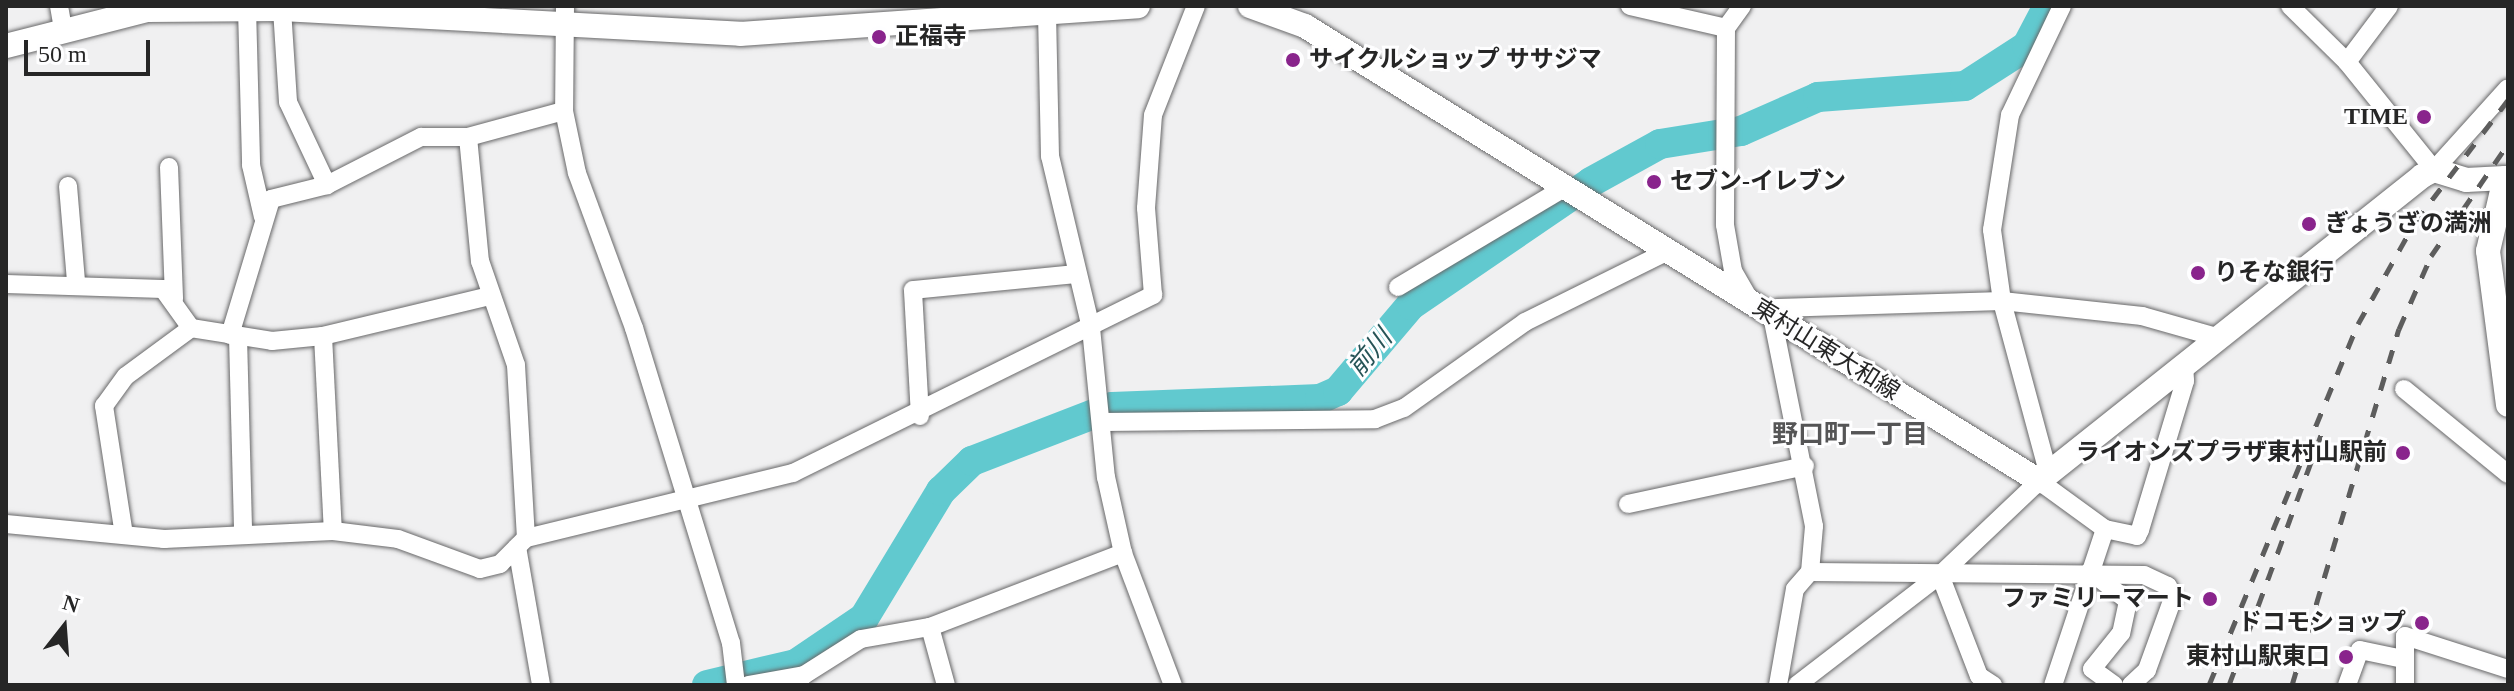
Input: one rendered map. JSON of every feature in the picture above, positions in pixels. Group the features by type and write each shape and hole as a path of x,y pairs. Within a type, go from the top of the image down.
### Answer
{"main road":[{"path":"6,46 61,17 234,7 565,14 740,34 927,14 1047,13 1138,6"},
{"name":"東村山東大和線","path":"1250,6 1305,26 1666,252 2043,477"},
{"path":"2043,477 2216,337 2434,170 2466,180 2506,178 2488,251 2508,405"}],"street":[{"path":"6,524 124,535 333,531 398,539 480,569 500,564 522,542 682,497 793,473 920,416 1153,295 1146,208 1153,115 1196,6"},
{"path":"1630,6 1726,28"},
{"path":"1742,6 1726,28 1725,142 1729,256 1763,311 1805,466 1814,526 1810,572 1795,589 1778,685"},
{"path":"2062,6 1999,152 1992,230 2002,301 2043,477 2105,529 2137,536 2140,530 2185,381 2184,364"},
{"path":"2290,6 2347,62 2434,170 2508,88"},
{"path":"2347,62 2389,6"},
{"path":"234,7 251,165 263,217"},
{"path":"282,9 288,102 327,185"},
{"path":"1047,13 1050,156 1091,328 1123,553 1169,679 1149,685"},
{"path":"565,14 564,111 739,677 804,675 861,639 930,627 1123,553"},
{"path":"243,534 234,336 263,217 271,199 327,185 421,137 468,137 564,111"},
{"path":"468,137 490,296 516,365 522,542 541,685"},
{"path":"169,167 174,299"},
{"path":"68,186 76,282"},
{"path":"1398,287 1573,194"},
{"path":"1102,412 1375,419 1404,408 1525,322 1666,252"},
{"path":"920,416 913,290 1077,274"},
{"path":"6,284 76,282 163,289 174,299 191,328"},
{"path":"124,535 104,406 126,376 191,328 234,336 323,336 490,296"},
{"path":"1763,311 1783,306 2002,301 2142,316 2216,337"},
{"path":"323,336 333,531"},
{"path":"2404,389 2508,474"},
{"path":"1628,504 1805,466"},
{"path":"1797,685 1940,575 2043,477"},
{"path":"2053,685 2105,529"},
{"path":"1810,572 1940,575 2090,571 2144,575 2168,586 2173,598 2147,670 2131,685"},
{"path":"2090,571 2128,601"},
{"path":"1940,575 1979,676 1993,685"},
{"path":"2114,685 2092,669 2121,633 2128,601 2144,575"},
{"path":"930,627 946,685"},
{"path":"2405,685 2405,636 2508,669"},
{"path":"2347,685 2360,650 2403,659"}],"waterway":[{"name":"前川","path":"707,685 796,664 864,618 941,491 972,461 1112,407 1320,399 1338,391 1411,305 1591,182 1660,144 1741,131 1818,97 1965,86 2027,46 2048,6"}],"railway":[{"path":"2209,685 2358,324 2415,222 2508,100"},
{"path":"2292,685 2399,329 2431,256 2508,144"},
{"path":"2229,685 2323,430"}],"place":[{"name":"正福寺","path":"879,37"},
{"name":"サイクルショップ ササジマ","path":"1293,60"},
{"name":"TIME","path":"2424,117"},
{"name":"セブン-イレブン","path":"1654,182"},
{"name":"ぎょうざの満洲","path":"2309,224"},
{"name":"りそな銀行","path":"2198,273"},
{"name":"ライオンズプラザ東村山駅前","path":"2403,453"},
{"name":"ファミリーマート","path":"2210,599"},
{"name":"ドコモショップ","path":"2422,623"},
{"name":"東村山駅東口","path":"2346,657"}],"district":[{"name":"野口町一丁目","path":"1850,435"}]}
